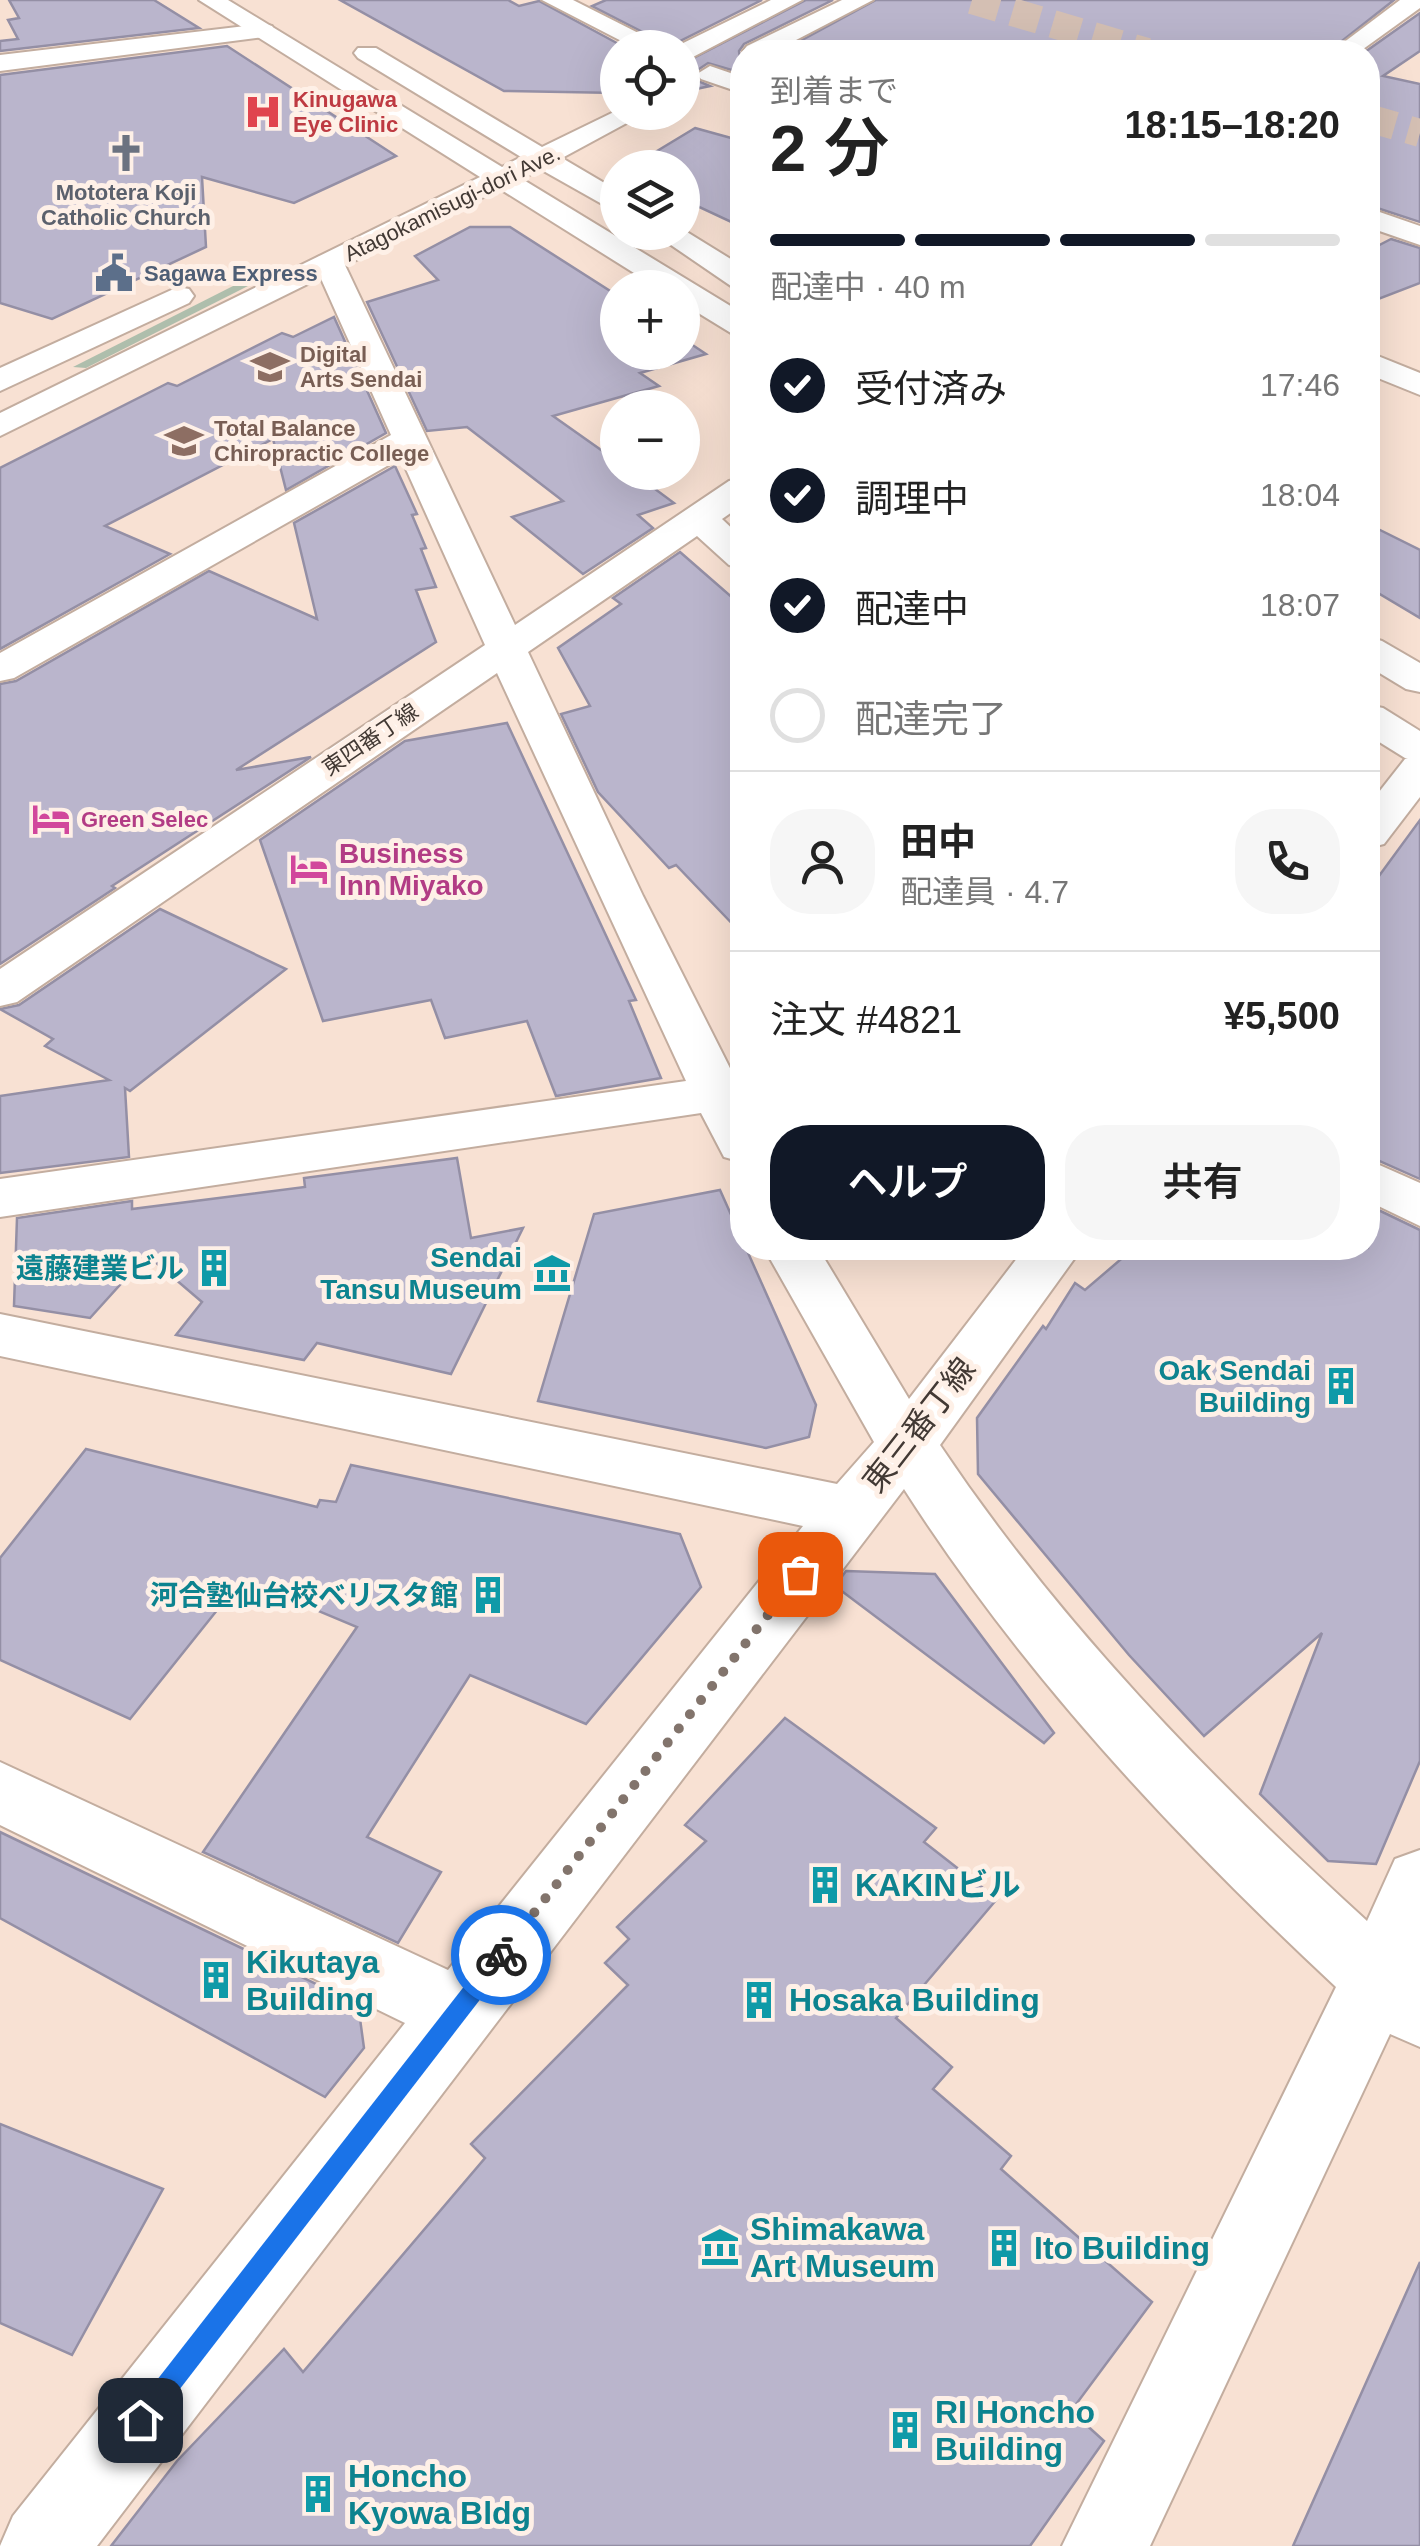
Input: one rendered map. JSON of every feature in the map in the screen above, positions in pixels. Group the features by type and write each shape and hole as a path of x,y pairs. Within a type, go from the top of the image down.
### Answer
{"street":[{"path":"211,0 652,270"},
{"path":"554,0 618,30"},
{"path":"700,44 790,0"},
{"path":"779,40 861,0"},
{"path":"1359,40 1416,0"},
{"path":"0,63 263,31"},
{"path":"344,39 600,193"},
{"path":"700,79 730,64"},
{"path":"710,74 730,80"},
{"name":"Atagokamisugi-dori Ave.","path":"430,174 538,122"},
{"name":"Atagokamisugi-dori Ave.","path":"0,426 600,129"},
{"path":"1380,221 1420,236"},
{"path":"695,250 730,272"},
{"path":"330,263 620,896 730,1118"},
{"path":"0,382 197,287"},
{"path":"700,300 730,319"},
{"path":"1380,367 1420,385"},
{"path":"0,670 412,437"},
{"name":"東四番丁線","path":"0,991 730,497"},
{"path":"699,518 730,546"},
{"path":"1380,656 1420,680"},
{"path":"1380,724 1420,749"},
{"path":"1380,820 1420,768"},
{"path":"0,1198 718,1093"},
{"path":"1380,1185 1420,1208"},
{"path":"798,1260 906,1446 952,1514 1043,1630 1138,1742 1221,1830 1398,1995"},
{"name":"東三番丁線","path":"43,2546 456,2011 850,1511 906,1446 1046,1260"},
{"path":"0,1335 850,1511"},
{"path":"0,1792 456,2011"},
{"path":"1105,2546 1333,2078 1398,1995 1420,1882"}],"green space":[{"path":"237,284 248,286 86,368 73,367"}],"building":[{"path":"9,0 154,0 199,28 0,51 0,41 18,39 8,20 19,18"},
{"path":"340,0 508,0 519,6 539,1 600,34 600,93 504,91"},
{"path":"606,0 762,0 700,31 639,30 592,6"},
{"path":"806,0 833,0 752,40 730,40 730,69 708,63 700,68 700,55"},
{"path":"876,0 1394,0 1343,40 802,40"},
{"path":"1420,13 1420,51 1383,76 1420,84 1420,222 1380,209 1380,41"},
{"path":"227,46 396,156 294,203 202,177 206,247 52,319 0,303 0,75"},
{"path":"692,130 730,138 730,221 700,207 700,150 659,150"},
{"path":"470,227 510,227 600,284 600,370 650,370 640,373 659,386 645,390 600,390 600,403 553,416 600,449 600,490 656,490 674,503 638,515 653,528 583,574 512,517 563,501 467,427 427,431 367,302 438,280 415,256"},
{"path":"1391,239 1420,248 1420,283 1380,298 1380,245"},
{"path":"334,317 386,433 286,490 273,439 105,526 170,554 0,649 0,468 168,383 177,386 282,333 293,337"},
{"path":"395,466 417,514 412,515 436,587 416,590 436,642 236,770 311,757 0,964 0,684 16,681 209,571 317,619 294,523"},
{"path":"1380,530 1420,550 1420,618 1380,594"},
{"path":"680,552 730,596 730,921 676,865 669,868 598,792 561,714 590,706 558,648 621,604 613,598"},
{"path":"507,723 636,1000 629,1001 661,1078 556,1096 527,1021 445,1038 431,1000 323,1021 260,840 405,741"},
{"path":"1420,820 1420,1179 1380,1161 1380,875"},
{"path":"160,909 286,969 130,1091 125,1088 129,1157 0,1173 0,1096 109,1080 45,1046 53,1039 0,1009 19,1005"},
{"path":"457,1158 471,1238 523,1228 451,1374 317,1343 304,1360 176,1335 202,1302 147,1255 90,1318 14,1306 17,1218 132,1201 132,1209 305,1187 304,1178"},
{"path":"720,1190 730,1212 730,1260 751,1260 816,1405 809,1437 766,1448 538,1401 594,1214"},
{"path":"1380,1211 1420,1230 1420,1761 1376,1864 1328,1861 1260,1794 1322,1633 1204,1736 1129,1655 978,1474 977,1418 1043,1326 1046,1329 1075,1283 1085,1290 1120,1260 1380,1260"},
{"path":"86,1449 317,1507 320,1500 336,1502 351,1465 680,1534 701,1587 586,1724 470,1675 367,1837 441,1872 398,1943 203,1852 357,1627 242,1579 130,1719 0,1660 0,1558"},
{"path":"846,1571 935,1574 1054,1733 1044,1743 835,1586"},
{"path":"785,1718 936,1828 924,1842 997,1899 896,2018 952,2067 933,2089 1011,2156 1001,2169 1152,2302 1071,2411 1104,2441 1030,2546 111,2546 177,2461 284,2349 303,2372 485,2158 471,2144 628,1985 605,1963 629,1939 617,1927 706,1841 685,1825"},
{"name":"Kikutaya Building","path":"0,1832 358,2004 364,2048 325,2097 0,1918"},
{"path":"0,2124 163,2189 72,2355 0,2323"},
{"path":"1420,2262 1420,2546 1293,2546"}],"tunnel":[{"path":"972,0 1107,40"},
{"path":"1380,121 1420,133"}],"way so far":[{"path":"501,1955 800,1574"}],"place":[{"name":"Kinugawa Eye Clinic","path":"263,112"},
{"name":"Mototera Koji Catholic Church","path":"126,153"},
{"name":"Sagawa Express","path":"114,273"},
{"name":"Digital Arts Sendai","path":"270,367"},
{"name":"Total Balance Chiropractic College","path":"184,441"},
{"name":"Green Selec","path":"51,819"},
{"name":"Business Inn Miyako","path":"309,869"},
{"name":"遠藤建業ビル","path":"214,1268"},
{"name":"Sendai Tansu Museum","path":"552,1273"},
{"name":"Oak Sendai Building","path":"1341,1386"},
{"name":"河合塾仙台校ベリスタ館","path":"488,1595"},
{"name":"KAKINビル","path":"825,1885"},
{"name":"Kikutaya Building","path":"216,1980"},
{"name":"Hosaka Building","path":"759,2000"},
{"name":"Shimakawa Art Museum","path":"720,2247"},
{"name":"Ito Building","path":"1004,2248"},
{"name":"RI Honcho Building","path":"905,2430"},
{"name":"Honcho Kyowa Bldg","path":"318,2494"}],"route":[{"path":"140,2420 501,1955"}]}
